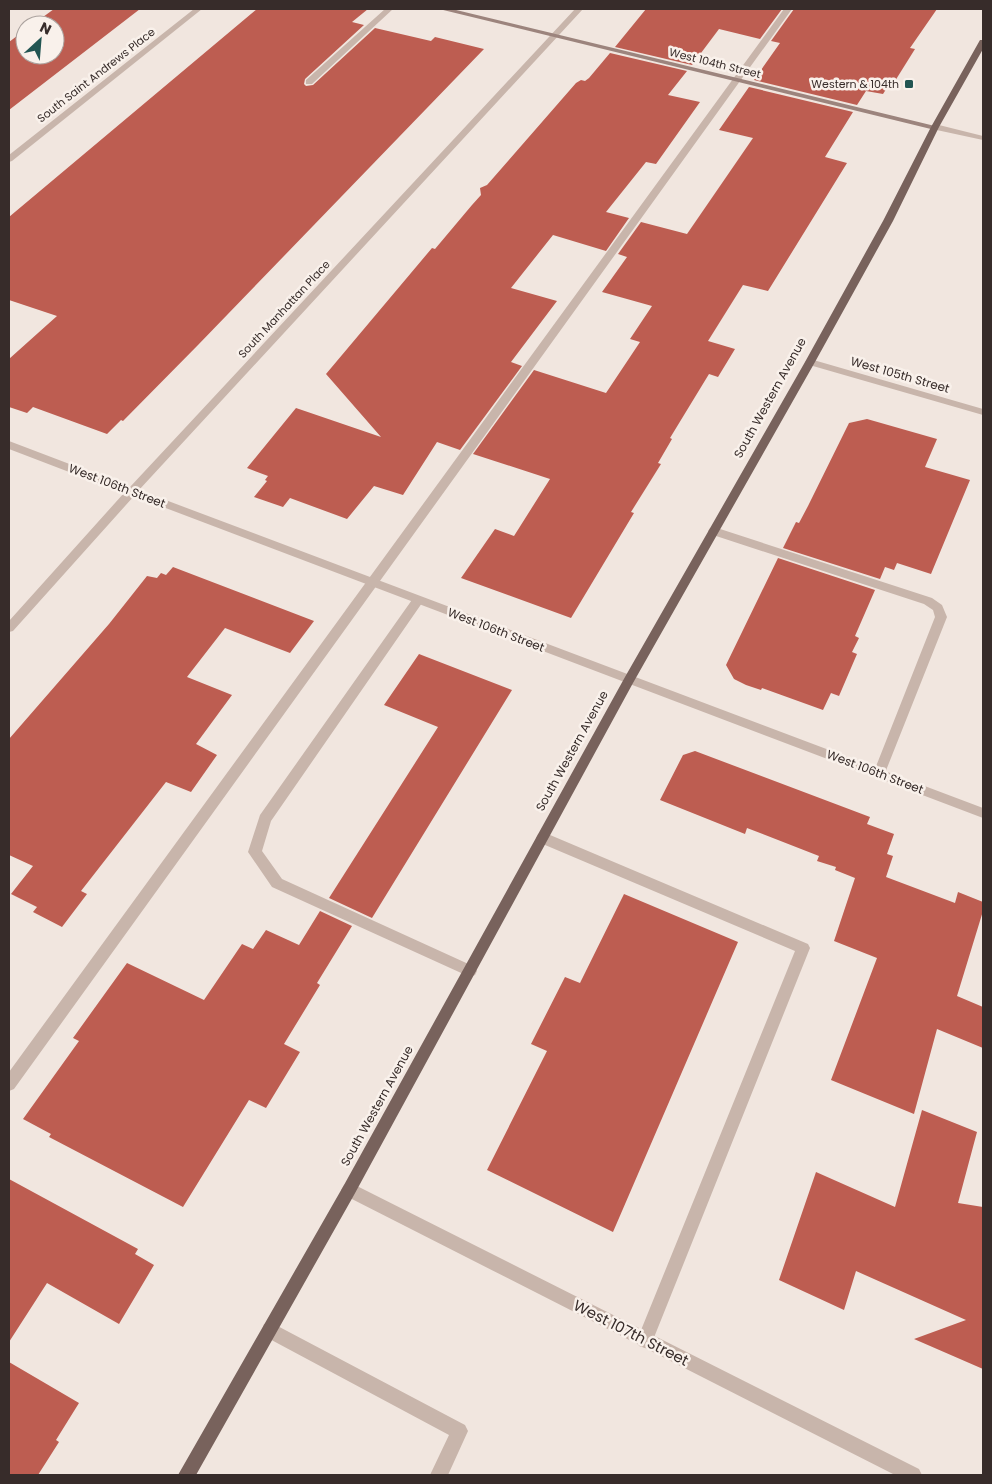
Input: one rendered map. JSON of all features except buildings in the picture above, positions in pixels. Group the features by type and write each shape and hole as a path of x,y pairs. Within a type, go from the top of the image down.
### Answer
{"main road":[{"name":"South Western Avenue","path":"187,1475 349,1190 629,680 810,362 888,221 935,127 983,42"}],"street":[{"name":"South Saint Andrews Place","path":"9,159 198,9"},
{"path":"310,82 390,9"},
{"name":"West 104th Street","path":"442,9 983,138"},
{"name":"South Manhattan Place","path":"9,628 132,491 579,9"},
{"path":"9,1084 788,9"},
{"name":"West 105th Street","path":"810,362 983,412"},
{"name":"West 106th Street","path":"9,445 983,813"},
{"path":"714,530 928,601 938,608 941,617 879,774"},
{"path":"418,600 265,819 255,852 277,883 470,971"},
{"path":"542,838 803,948 646,1340"},
{"name":"West 107th Street","path":"349,1190 913,1475"},
{"path":"270,1330 459,1431 439,1475"}],"place":[{"name":"Western & 104th","path":"909,84"}]}
